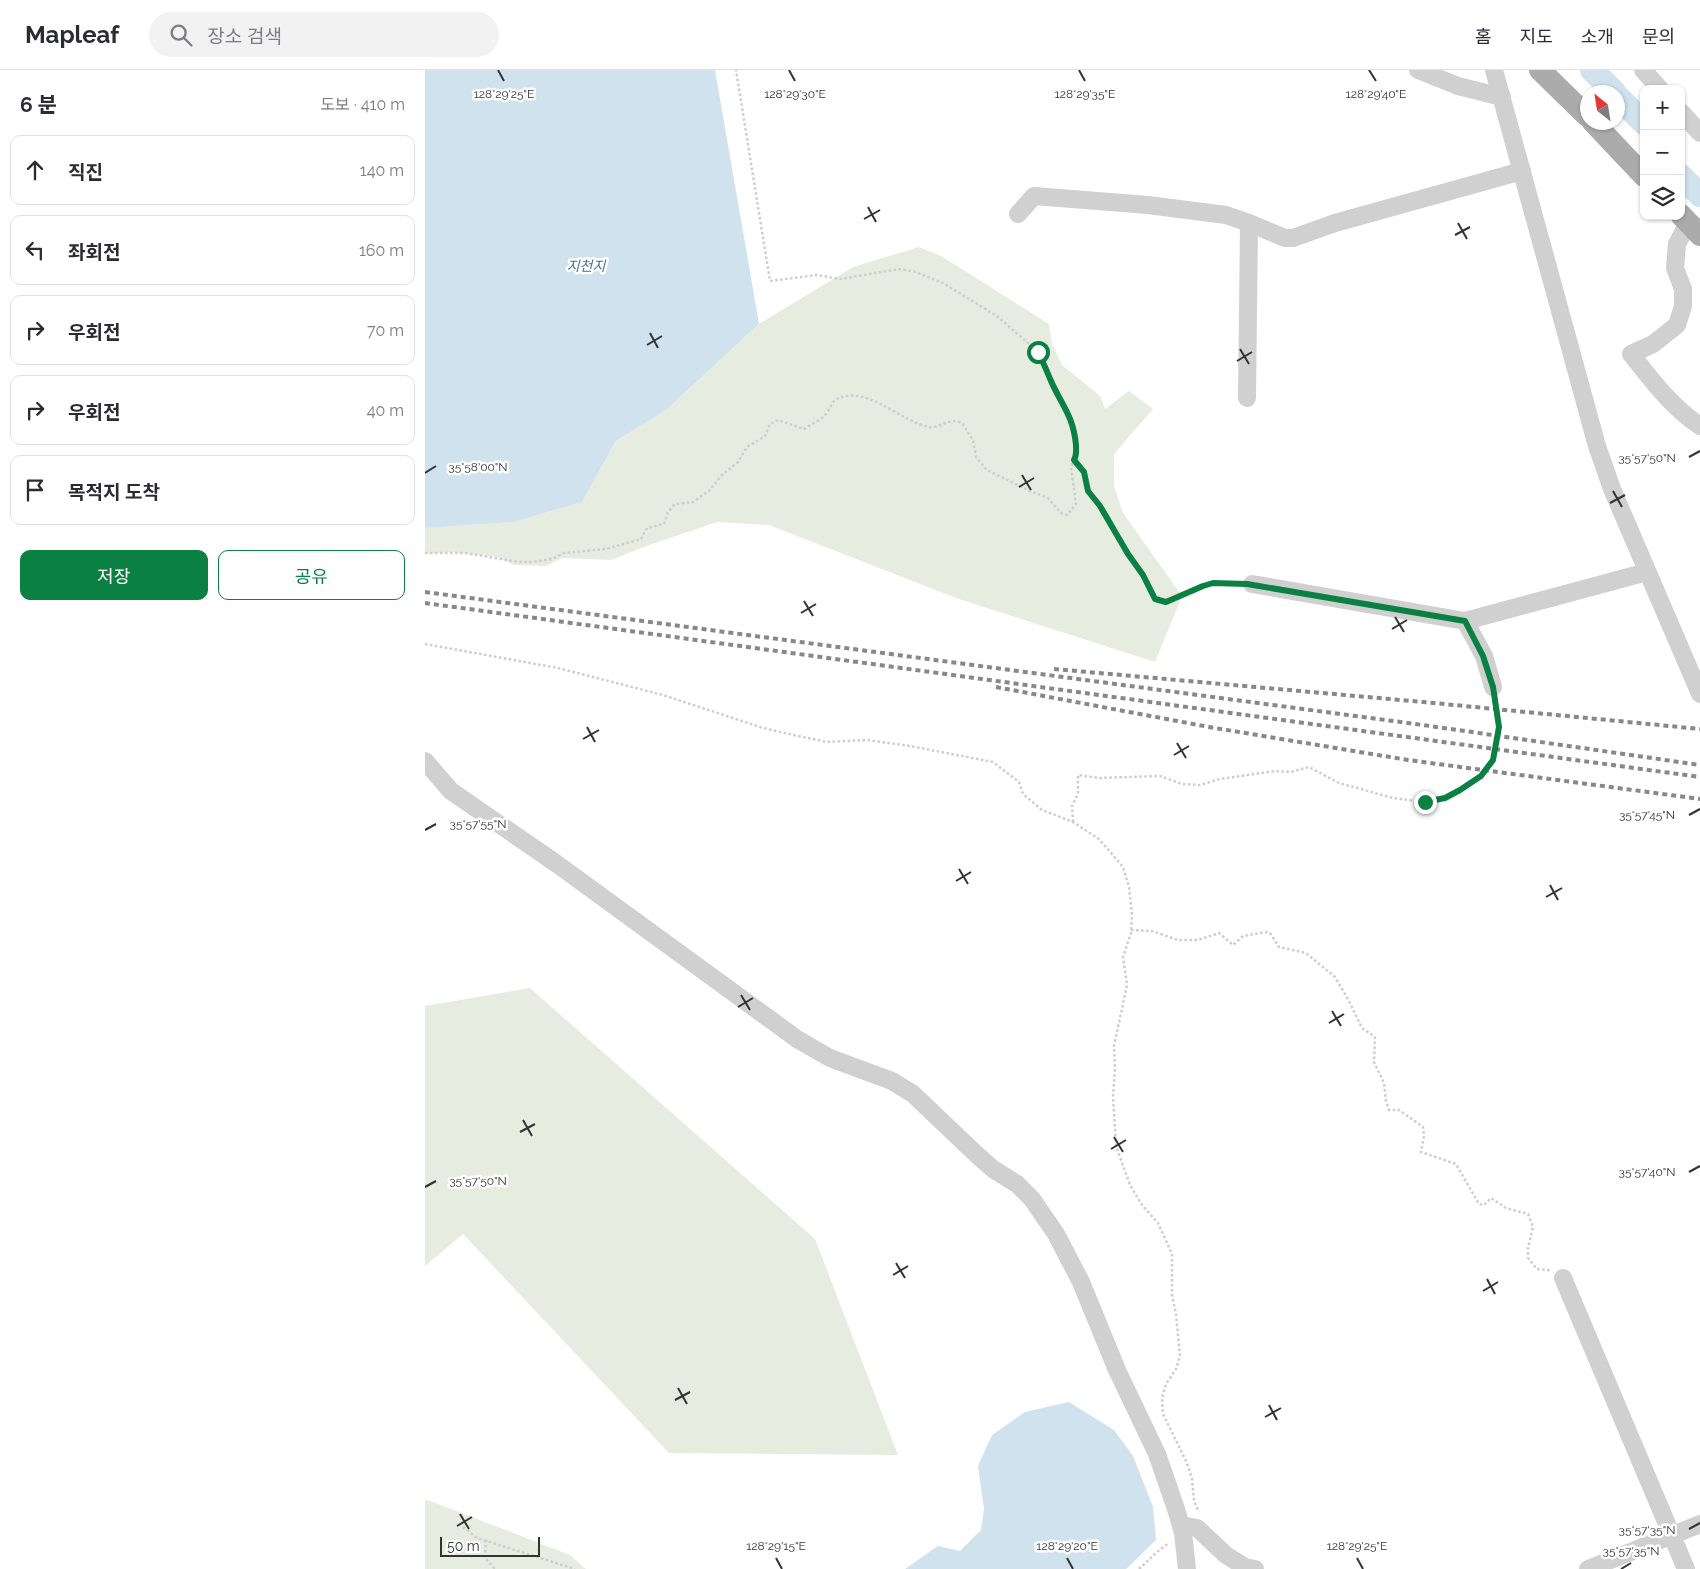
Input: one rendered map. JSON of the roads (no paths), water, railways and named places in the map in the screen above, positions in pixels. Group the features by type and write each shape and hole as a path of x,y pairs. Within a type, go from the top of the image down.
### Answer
{"main road":[{"path":"1540,70 1580,109"},
{"path":"1601,130 1643,175"}],"street":[{"path":"1418,70 1458,86 1502,97"},
{"path":"1495,70 1597,446 1612,489 1700,694"},
{"path":"1643,70 1656,85"},
{"path":"1685,116 1700,133"},
{"path":"1018,214 1035,196 1148,205 1226,215 1249,222 1285,238 1293,238 1345,221 1522,171"},
{"path":"1247,398 1249,222"},
{"path":"1690,225 1677,244 1675,268 1683,289 1683,306 1677,325 1653,344 1631,354 1653,383 1682,414 1700,426"},
{"path":"1252,584 1465,621 1647,572"},
{"path":"1465,621 1483,656 1493,687"},
{"path":"425,761 451,791 557,864 797,1039 830,1058 892,1081 913,1094 976,1154 993,1169 1017,1184 1032,1199 1056,1234 1081,1282 1117,1370 1157,1454 1169,1484 1182,1529 1187,1569"},
{"path":"1563,1278 1686,1569"},
{"path":"1588,1569 1700,1524"},
{"path":"1182,1529 1197,1528 1225,1555 1245,1566 1255,1569"}],"water":[{"name":"지천지","path":"425,70 715,70 759,324 666,410 616,441 582,502 514,522 425,528"},
{"path":"1069,1402 1114,1430 1133,1456 1153,1507 1156,1540 1126,1569 905,1569 938,1546 960,1551 981,1530 984,1509 978,1466 992,1435 1025,1412"}],"waterway":[{"path":"1592,70 1607,85"},
{"path":"1625,104 1640,119"},
{"path":"1685,180 1700,195"}],"railway":[{"path":"425,592 1423,725 1700,765"},
{"path":"425,603 1700,777"},
{"path":"1054,669 1700,729"},
{"path":"996,687 1209,727 1408,760 1700,799"}]}
